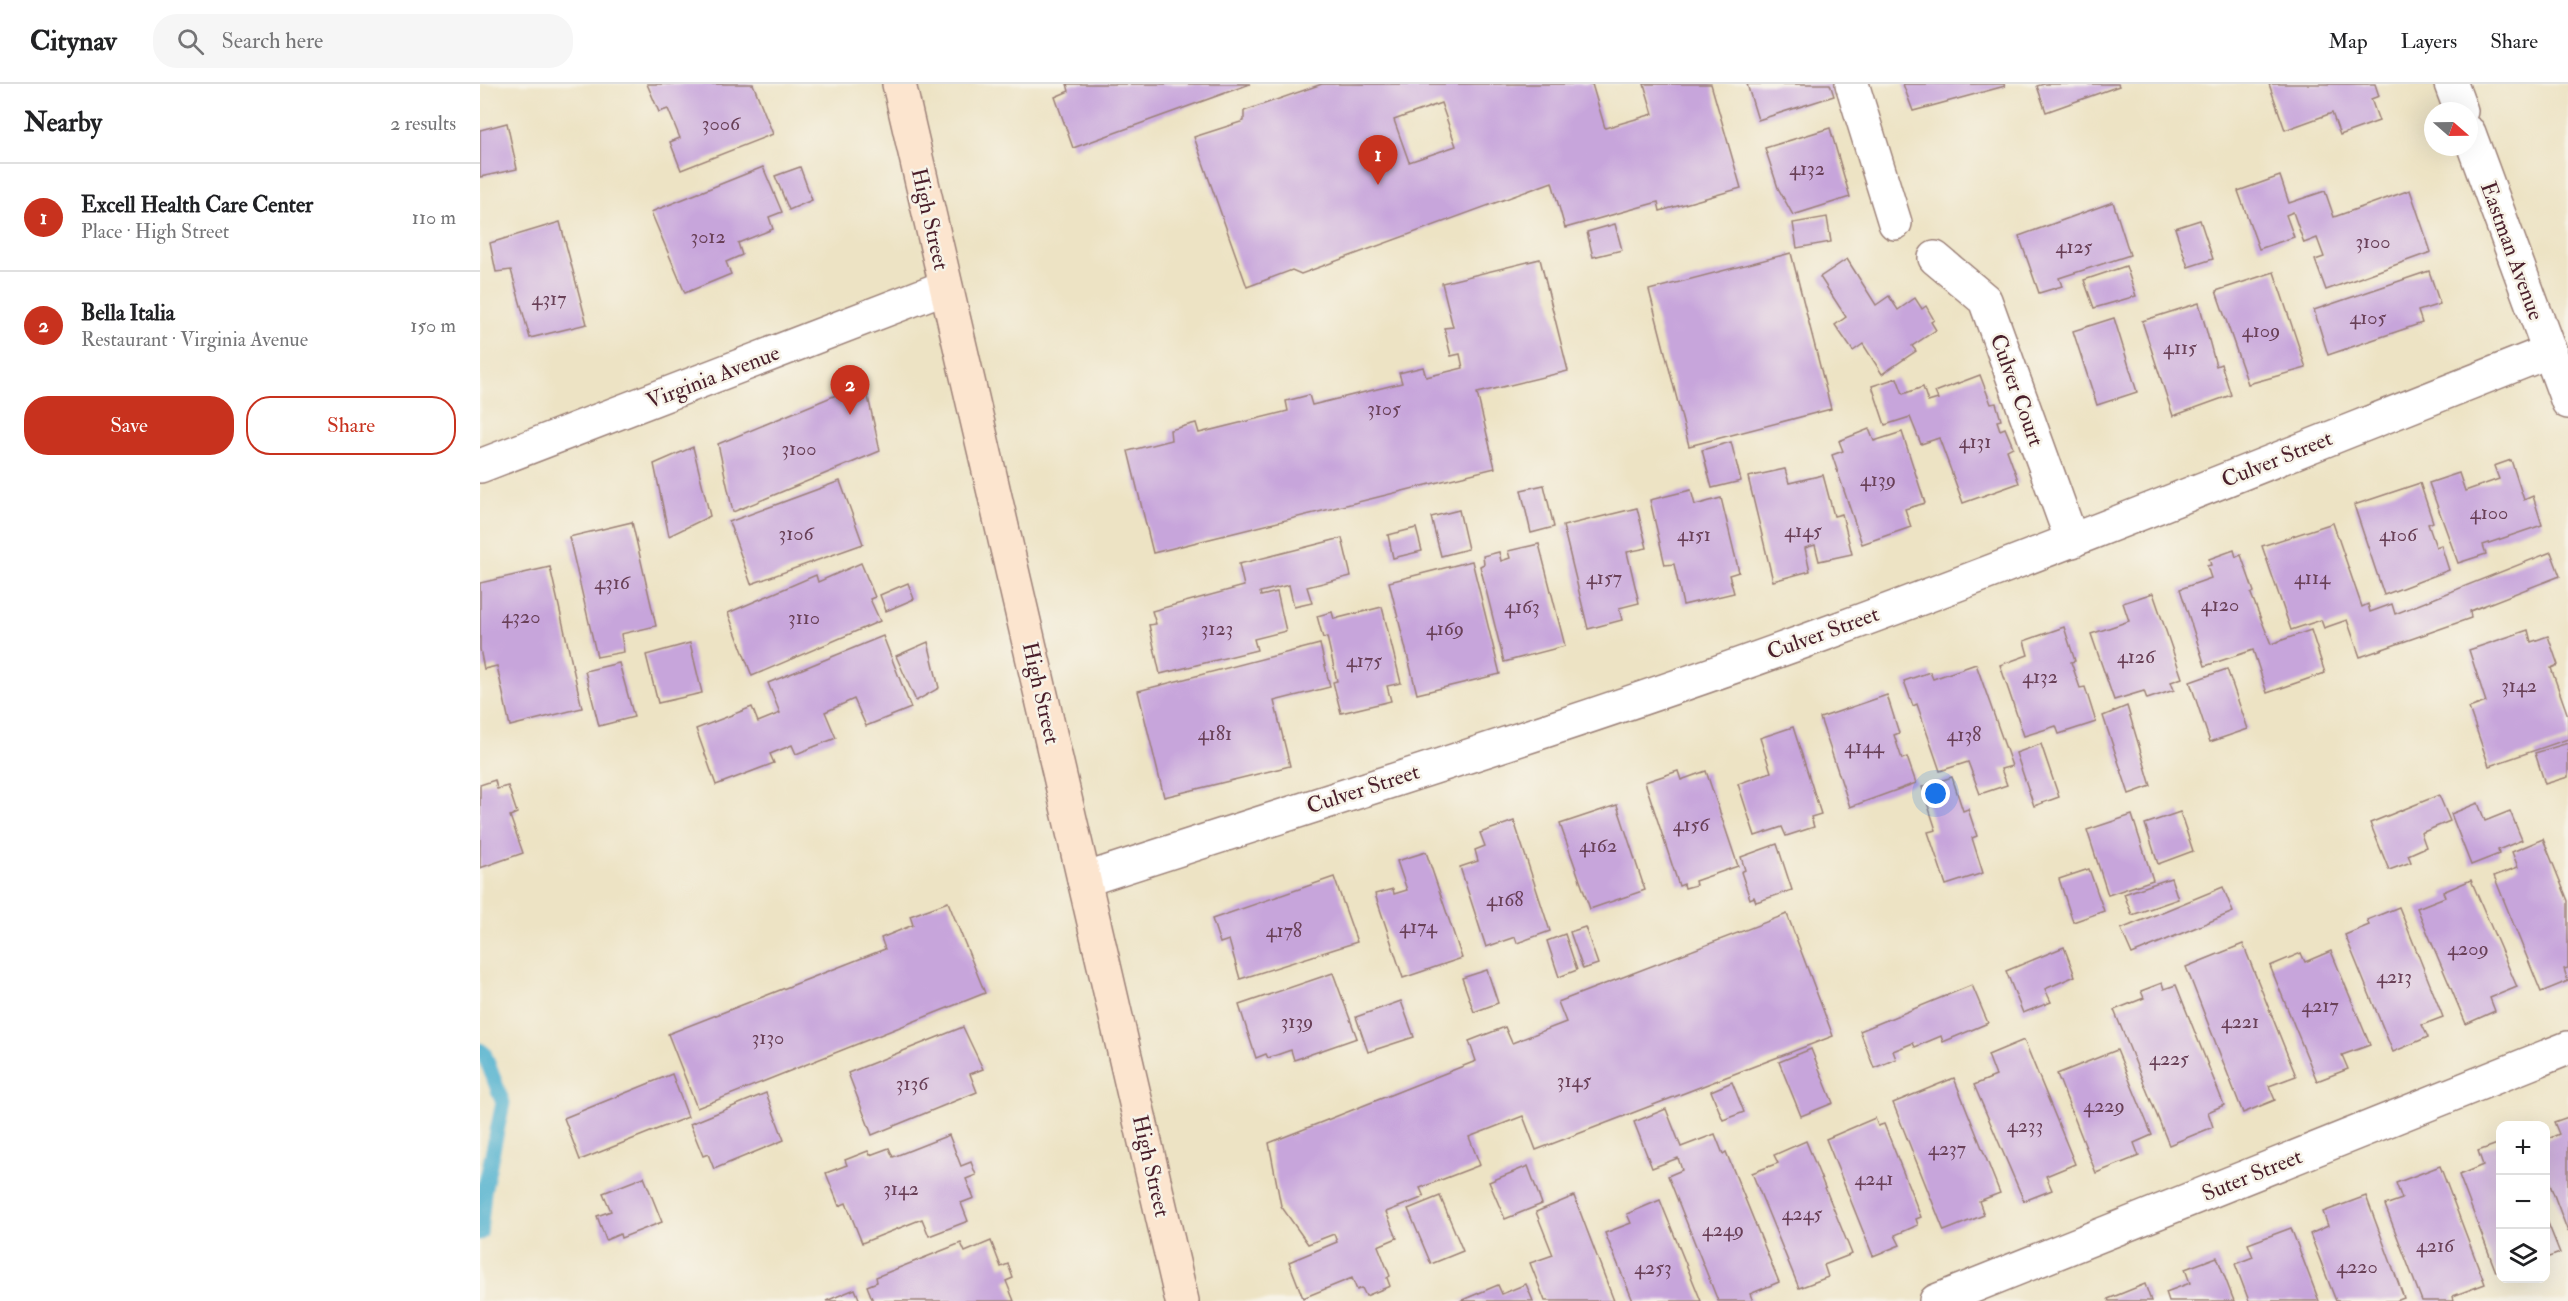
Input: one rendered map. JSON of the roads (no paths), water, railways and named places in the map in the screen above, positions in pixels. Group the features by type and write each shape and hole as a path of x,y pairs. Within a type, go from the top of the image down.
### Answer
{"main road":[{"name":"High Street","path":"899,84 1182,1301"}],"street":[{"path":"1852,84 1895,223"},
{"path":"2451,84 2458,102"},
{"name":"Eastman Avenue","path":"2477,156 2568,402"},
{"name":"Culver Court","path":"1935,258 1985,300 2072,541"},
{"name":"Virginia Avenue","path":"480,466 945,287"},
{"name":"Culver Street","path":"1084,880 1546,730 1824,634 2072,541 2550,351"},
{"name":"Suter Street","path":"1936,1301 2568,1048"}],"waterway":[{"path":"480,1050 484,1053 503,1103 484,1192 480,1233"}],"place":[{"name":"Excell Health Care Center","path":"1378,185"},
{"name":"Bella Italia","path":"850,415"}]}
